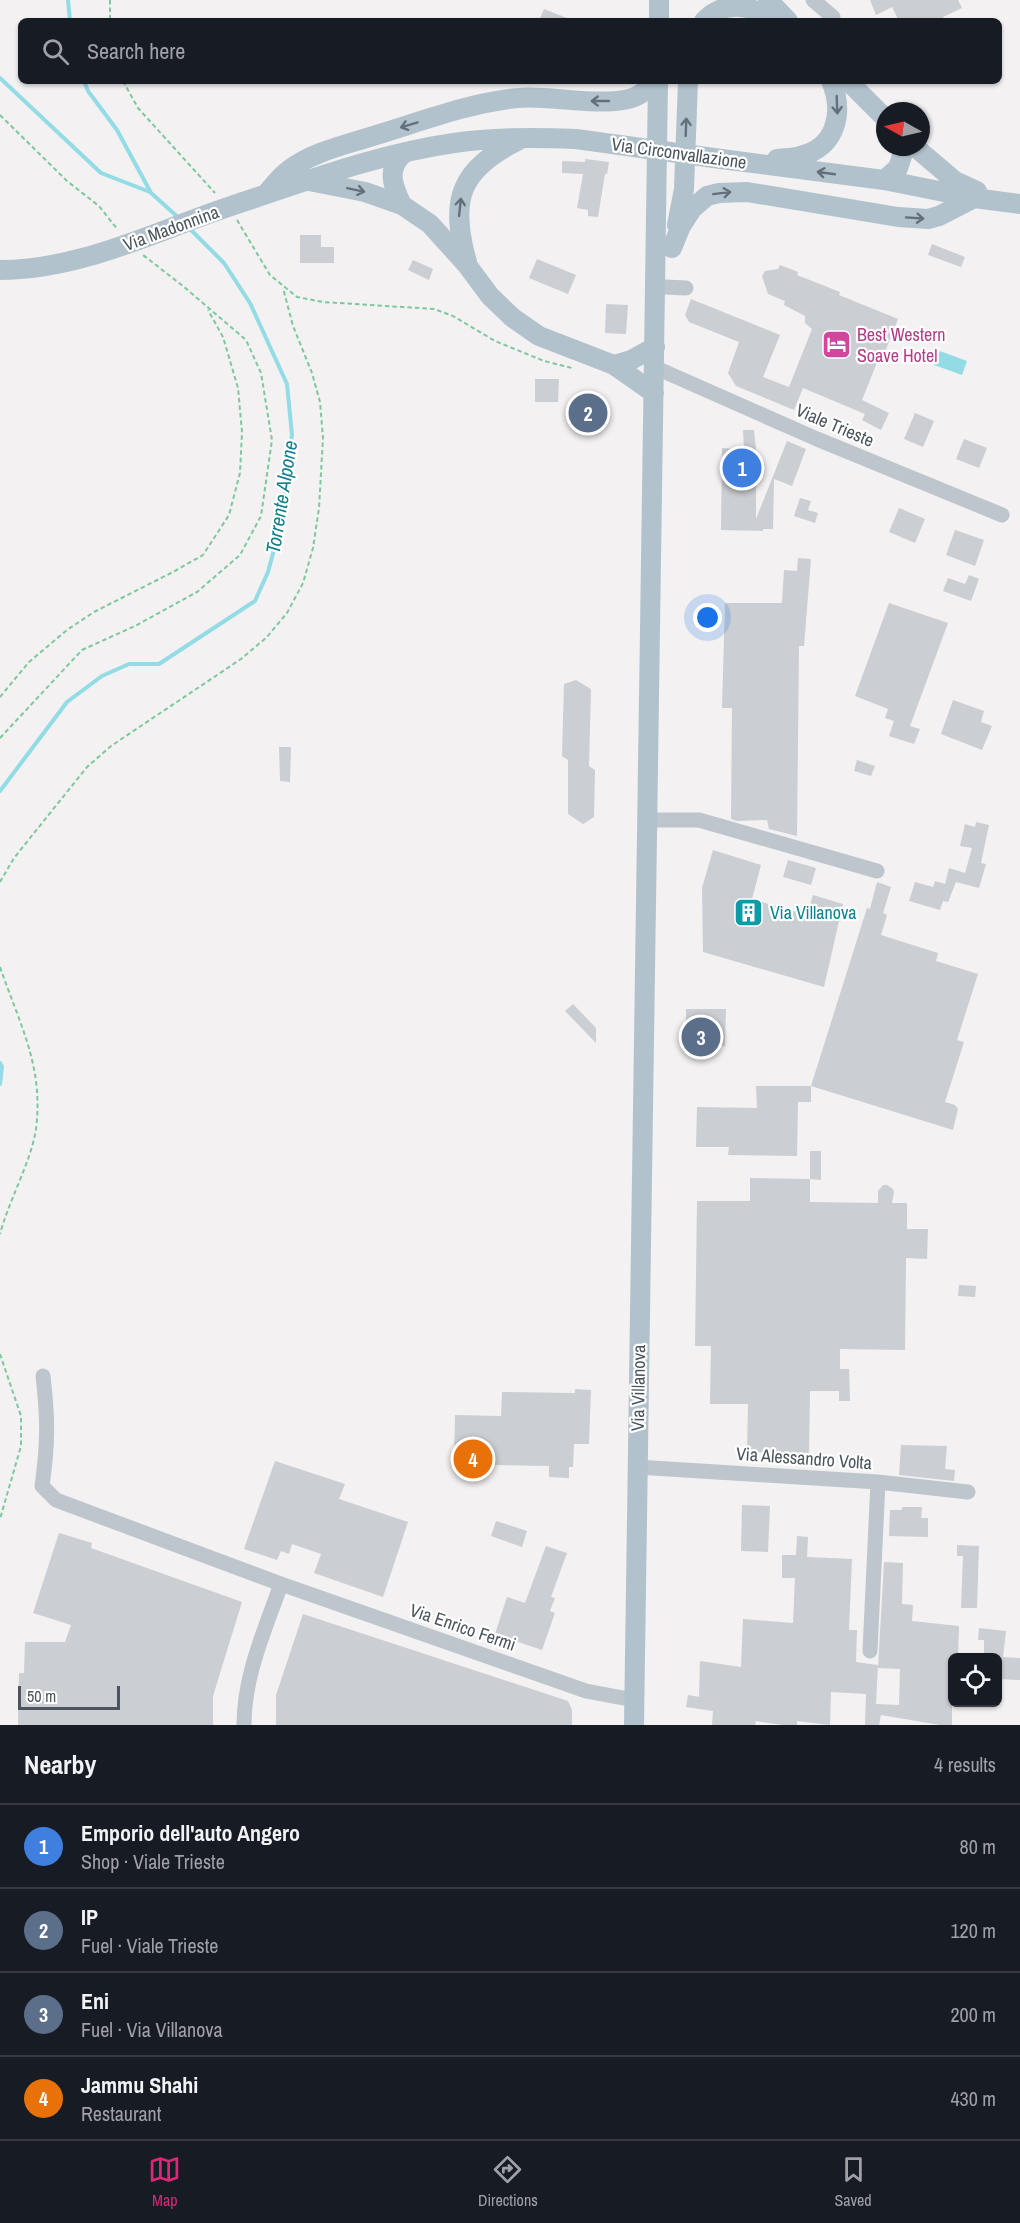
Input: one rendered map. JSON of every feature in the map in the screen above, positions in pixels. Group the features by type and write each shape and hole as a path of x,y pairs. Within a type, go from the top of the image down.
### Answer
{"main road":[{"path":"659,0 659,18"},
{"path":"768,0 785,18"},
{"path":"708,18 718,9 728,5 753,9 769,18"},
{"path":"266,195 289,170 322,153 441,116 487,103 534,96 595,101 633,98 643,92 649,84"},
{"path":"655,321 658,84"},
{"path":"655,321 684,189 688,84"},
{"path":"741,162 802,156 825,144 834,130 838,113 837,97 832,84"},
{"path":"851,84 876,109"},
{"path":"467,265 460,238 459,216 462,193 469,178 482,162 501,149 525,138"},
{"name":"Via Circonvallazione","path":"338,171 405,152 453,143 525,138 576,139 884,180 974,198 1013,203"},
{"path":"402,205 394,190 392,173 393,167 405,152"},
{"path":"884,180 898,168 902,156"},
{"path":"926,156 955,181 1013,203"},
{"name":"Via Madonnina","path":"0,270 41,268 131,243 226,208 338,171"},
{"path":"309,180 365,192 402,205 430,224 467,265 490,296 513,318 539,336 614,365 654,393"},
{"path":"672,248 692,208 707,196 719,192 747,192 898,217 928,219 939,216 974,198"},
{"name":"Via Villanova","path":"634,1725 655,321"},
{"path":"614,365 654,357"}],"street":[{"path":"813,0 833,17"},
{"path":"664,286 686,288"},
{"name":"Viale Trieste","path":"654,357 817,439 1002,515"},
{"path":"648,820 699,819 877,871"},
{"name":"Via Enrico Fermi","path":"43,1376 48,1415 48,1446 42,1486 56,1500 281,1584 586,1691 634,1700"},
{"name":"Via Alessandro Volta","path":"637,1467 878,1482 968,1492"},
{"path":"870,1651 878,1482"},
{"path":"244,1725 246,1694 252,1666 281,1584"}],"path":[{"path":"110,0 110,18"},
{"path":"125,84 138,108 226,208 270,275 283,288 297,297 323,302 434,309 453,316 495,341 544,361 579,369"},
{"path":"0,115 67,181 99,206 131,243 246,340 261,374 272,440 261,516 240,555 197,592 135,626 82,650 0,738"},
{"path":"0,882 14,858 87,767 111,746 241,658 267,637 287,613 303,583 313,548 319,508 323,438 320,402 293,326 283,288"},
{"path":"0,697 29,662 67,630 94,612 203,555 229,515 240,473 242,432 238,388 223,337 207,308"},
{"path":"0,967 28,1040 37,1101 36,1130 0,1234"},
{"path":"0,1354 21,1416 21,1446 0,1518"}],"water":[{"path":"940,351 967,361 962,375 934,365"}],"building":[{"path":"870,0 958,0 962,8 944,18 898,18 892,7 876,15"},
{"path":"544,9 567,18 540,18"},
{"path":"585,159 609,162 598,217 588,216 588,210 577,208 583,174 562,173 562,161 585,162"},
{"path":"300,235 321,235 321,247 334,247 334,263 300,263"},
{"path":"932,244 965,257 961,267 928,255"},
{"path":"537,259 576,275 568,294 529,278"},
{"path":"413,260 433,269 429,280 408,270"},
{"path":"780,265 798,272 797,275 840,292 839,295 898,319 883,357 880,355 862,400 889,413 881,430 862,420 865,414 803,388 794,410 736,386 728,373 739,342 689,322 685,315 691,299 780,335 763,377 789,387 812,329 805,323 805,316 784,305 785,301 768,294 762,276 765,271 778,269"},
{"path":"606,304 628,305 626,334 605,333"},
{"path":"535,379 559,379 558,402 535,402"},
{"path":"915,413 934,421 923,447 904,439"},
{"path":"743,430 754,430 756,519 787,441 806,449 792,486 774,479 773,529 763,529 763,531 721,530 722,448 744,449"},
{"path":"964,439 987,448 979,468 956,459"},
{"path":"800,498 811,501 808,510 818,513 815,523 794,516"},
{"path":"899,508 925,519 915,543 889,532"},
{"path":"955,530 984,540 975,566 946,555"},
{"path":"798,558 811,559 804,646 799,646 797,836 769,829 767,820 737,821 731,819 732,708 722,708 725,603 782,603 784,570 797,571"},
{"path":"969,575 979,579 971,601 943,591 948,578 965,584"},
{"path":"889,603 948,623 910,726 920,729 914,744 889,736 894,721 885,718 888,709 855,696"},
{"path":"576,680 591,689 589,766 595,770 594,817 583,824 568,814 568,760 562,756 564,684"},
{"path":"953,700 984,711 981,722 992,726 982,750 941,734"},
{"path":"279,747 291,747 290,782 280,781"},
{"path":"857,760 875,766 871,776 854,771"},
{"path":"976,822 989,825 981,863 986,864 979,888 956,882 948,902 943,901 940,910 909,901 915,882 933,887 935,881 945,884 949,868 965,873 972,848 960,846 965,824 975,827"},
{"name":"Via Villanova","path":"713,850 761,865 752,899 807,915 813,895 843,904 824,987 703,952 702,888"},
{"path":"788,860 816,868 811,885 783,877"},
{"path":"877,882 891,887 883,913 887,915 881,935 938,953 936,961 978,974 957,1040 964,1042 945,1102 955,1105 958,1109 953,1130 811,1086"},
{"path":"573,1004 596,1028 596,1043 565,1011"},
{"path":"686,1009 726,1009 725,1046 686,1046"},
{"path":"756,1086 811,1086 811,1102 798,1102 797,1156 728,1155 729,1147 696,1147 697,1107 757,1108"},
{"path":"810,1151 821,1151 821,1180 810,1179"},
{"path":"750,1178 810,1179 810,1202 878,1203 878,1191 883,1185 887,1185 894,1192 892,1203 907,1203 907,1229 928,1229 927,1259 906,1258 905,1350 840,1349 840,1369 849,1369 850,1401 839,1401 839,1391 810,1391 809,1453 747,1452 748,1404 710,1404 711,1346 695,1346 697,1201 750,1201"},
{"path":"959,1285 976,1286 975,1297 958,1296"},
{"path":"575,1389 591,1390 589,1444 574,1444 573,1467 569,1467 569,1478 549,1477 549,1466 454,1464 455,1415 501,1416 502,1392 575,1393"},
{"path":"901,1445 947,1446 945,1469 955,1470 954,1481 899,1475"},
{"path":"275,1461 345,1484 339,1499 408,1522 383,1597 314,1573 321,1554 292,1544 289,1554 281,1551 277,1560 244,1549"},
{"path":"742,1505 770,1506 768,1552 741,1551"},
{"path":"902,1507 922,1507 921,1518 928,1518 928,1537 889,1536 890,1510 902,1510"},
{"path":"496,1521 527,1531 522,1547 491,1536"},
{"path":"59,1533 92,1543 91,1548 242,1602 213,1696 213,1725 18,1725 19,1673 24,1673 25,1642 65,1642 71,1625 33,1613"},
{"path":"797,1536 808,1537 807,1557 852,1559 849,1630 857,1630 856,1662 878,1665 876,1704 899,1705 900,1669 878,1668 884,1562 903,1563 902,1604 913,1605 912,1621 959,1626 958,1653 948,1653 948,1707 952,1707 952,1725 881,1715 879,1725 865,1725 866,1694 831,1692 830,1725 797,1721 797,1725 783,1725 756,1721 755,1725 712,1725 713,1711 686,1707 688,1695 699,1697 700,1661 741,1667 743,1619 793,1623 795,1578 782,1578 782,1555 796,1555"},
{"path":"957,1545 979,1546 977,1608 961,1608 963,1556 957,1556"},
{"path":"546,1546 567,1553 551,1597 555,1598 550,1611 555,1613 542,1650 495,1634 507,1597 525,1603"},
{"path":"303,1614 568,1701 572,1710 572,1725 276,1725 276,1695"},
{"path":"979,1628 1006,1631 1003,1657 1020,1658 1020,1680 1002,1679 1002,1653 984,1653 984,1640 978,1640"}],"waterway":[{"path":"68,0 70,18"},
{"name":"Torrente Alpone","path":"0,78 101,173 150,192 180,219"},
{"path":"85,84 117,130 150,191"},
{"name":"Torrente Alpone","path":"0,791 67,702 102,676 129,664 159,664 255,601 268,572 281,524 292,435 287,384 250,303 224,263 189,228"},
{"name":"Torrente Alpone","path":"0,1063 2,1067 0,1084"}],"place":[{"name":"Best Western Soave Hotel","path":"836,344"},
{"name":"IP","path":"588,413"},
{"name":"Emporio dell'auto Angero","path":"742,468"},
{"name":"Via Villanova","path":"749,912"},
{"name":"Eni","path":"701,1037"},
{"name":"Jammu Shahi","path":"473,1459"}]}
